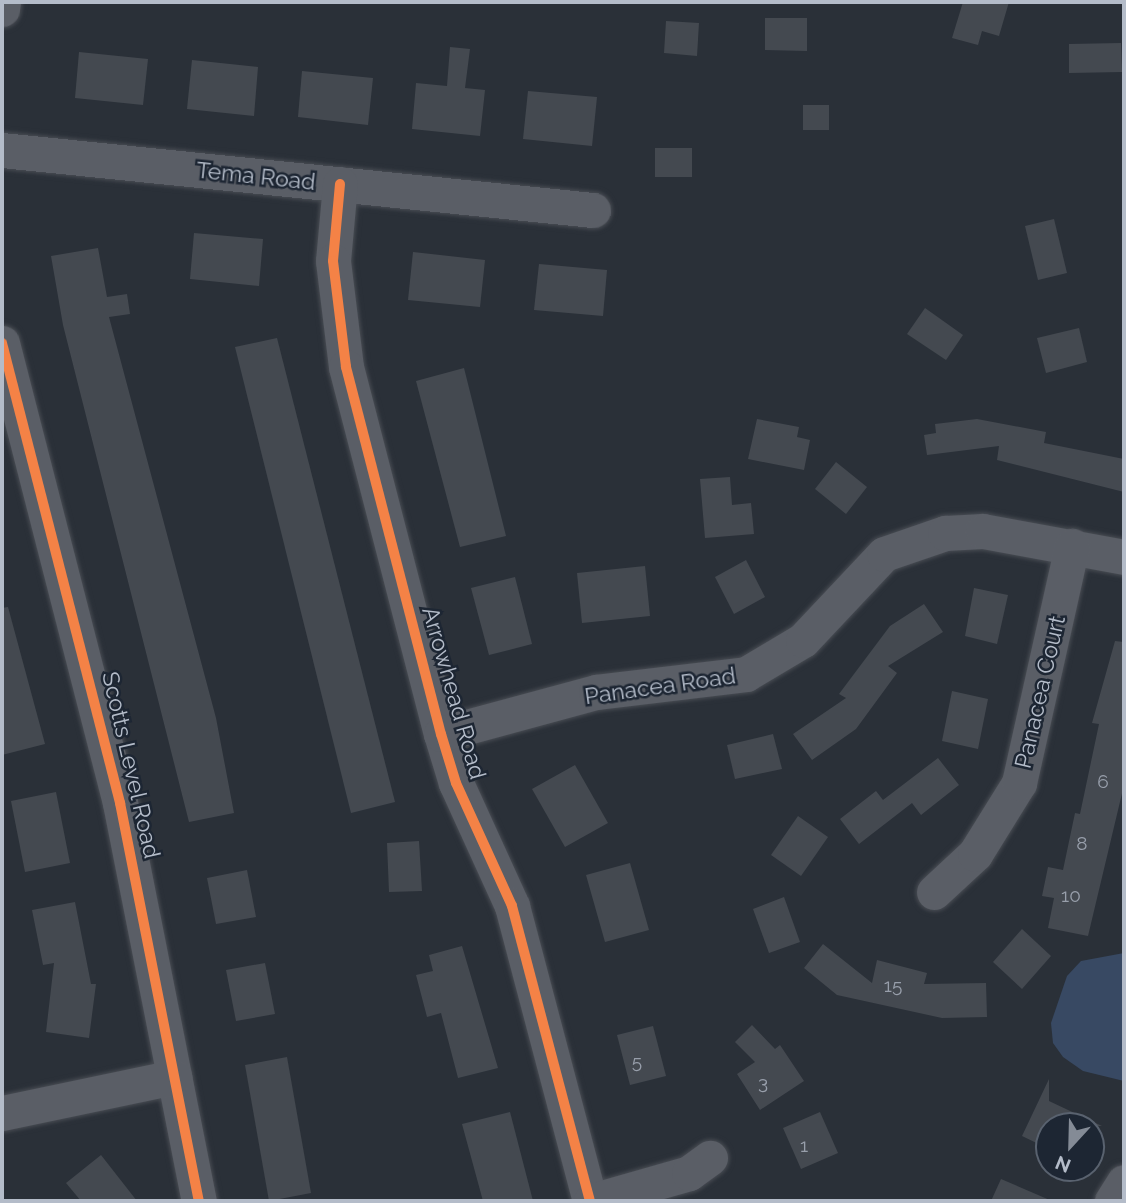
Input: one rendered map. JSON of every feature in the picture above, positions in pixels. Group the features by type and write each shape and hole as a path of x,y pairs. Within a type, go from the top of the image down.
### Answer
{"street":[{"path":"2,9 3,2"},
{"name":"Tema Road","path":"2,150 593,210"},
{"name":"Arrowhead Road","path":"340,184 332,261 346,367 441,734 456,783 512,906 590,1201"},
{"name":"Scotts Level Road","path":"2,343 95,694 199,1201"},
{"name":"Panacea Road","path":"441,734 596,692 746,674 803,640 856,576 912,541 983,530 1124,557"},
{"name":"Panacea Court","path":"934,892 975,854 1019,783 1072,546"},
{"path":"2,1113 174,1077"},
{"path":"590,1201 689,1173 710,1158"},
{"path":"1112,1201 1124,1182"}],"water":[{"path":"1124,953 1124,1081 1083,1071 1063,1057 1053,1043 1051,1023 1067,976 1081,961"}],"building":[{"path":"963,2 1009,2 999,36 982,31 978,45 952,38"},
{"path":"765,18 807,18 807,51 765,50"},
{"path":"666,21 699,23 697,56 664,53"},
{"path":"1121,43 1122,72 1069,73 1069,44"},
{"path":"450,47 470,49 465,88 485,90 480,136 412,129 416,83 447,86"},
{"path":"79,52 148,59 143,105 75,98"},
{"path":"192,60 258,67 254,116 187,109"},
{"path":"302,71 373,78 368,125 298,117"},
{"path":"528,91 597,97 592,146 523,139"},
{"path":"803,105 829,105 829,130 803,130"},
{"path":"655,148 692,148 692,177 655,177"},
{"path":"1054,219 1067,273 1038,280 1025,226"},
{"path":"194,233 263,239 259,286 190,279"},
{"path":"98,248 107,297 127,294 130,314 109,317 216,718 234,813 189,822 63,325 51,256"},
{"path":"413,252 485,260 480,307 408,300"},
{"path":"539,264 607,270 603,316 534,310"},
{"path":"925,308 963,335 946,360 907,334"},
{"path":"1079,328 1087,362 1046,373 1037,338"},
{"path":"277,338 395,802 351,813 235,347"},
{"path":"464,368 506,536 460,547 416,381"},
{"path":"757,419 799,427 797,437 810,440 804,470 748,459"},
{"path":"977,419 1046,432 1044,443 1124,459 1124,492 997,460 999,446 927,455 924,435 936,433 935,424"},
{"path":"836,462 867,487 846,514 815,489"},
{"path":"730,477 732,505 751,503 754,534 705,538 700,479"},
{"path":"746,560 765,597 734,614 715,577"},
{"path":"645,566 650,616 582,623 577,573"},
{"path":"515,577 532,644 489,655 471,588"},
{"path":"974,588 1008,595 997,644 965,636"},
{"path":"924,604 943,632 888,666 897,673 856,729 812,760 793,734 846,698 839,694 890,626"},
{"path":"8,607 45,744 2,755 2,608"},
{"path":"1115,641 1124,642 1124,785 1088,936 1048,928 1054,898 1042,896 1048,867 1063,870 1075,813 1080,814 1099,724 1092,723"},
{"path":"952,691 988,699 978,749 942,741"},
{"path":"773,734 782,769 735,779 727,745"},
{"path":"938,758 959,785 921,815 912,803 859,844 840,819 876,791 883,800"},
{"path":"575,765 608,823 565,847 532,789"},
{"path":"56,792 70,863 25,872 11,801"},
{"path":"798,816 828,837 801,876 771,855"},
{"path":"419,841 422,891 389,892 387,843"},
{"path":"630,863 649,930 605,942 586,875"},
{"path":"247,870 256,917 216,924 207,878"},
{"path":"784,897 800,942 769,953 753,909"},
{"path":"75,902 91,984 96,984 89,1038 46,1032 54,963 43,965 32,910"},
{"path":"1022,929 1051,956 1022,989 993,962"},
{"path":"823,944 872,983 877,960 927,973 924,984 986,983 987,1017 942,1018 837,995 804,968"},
{"path":"462,946 498,1068 458,1078 441,1013 427,1017 416,975 433,971 429,955"},
{"path":"265,963 275,1014 236,1021 226,970"},
{"path":"752,1025 775,1049 780,1045 804,1081 760,1110 737,1074 755,1062 735,1042"},
{"path":"653,1026 666,1076 630,1085 617,1035"},
{"path":"287,1057 311,1193 269,1201 245,1065"},
{"path":"1049,1079 1049,1101 1072,1112 1035,1112 1035,1142 1022,1136"},
{"path":"510,1112 533,1201 483,1201 462,1124"},
{"path":"820,1112 838,1153 801,1169 783,1128"},
{"path":"101,1155 137,1201 81,1201 66,1183"},
{"path":"1001,1179 1052,1201 991,1201"}],"cycle path":[{"path":"340,184 333,261 346,367 441,734 456,783 512,906 590,1201"},
{"path":"2,343 120,803 199,1201"}]}
